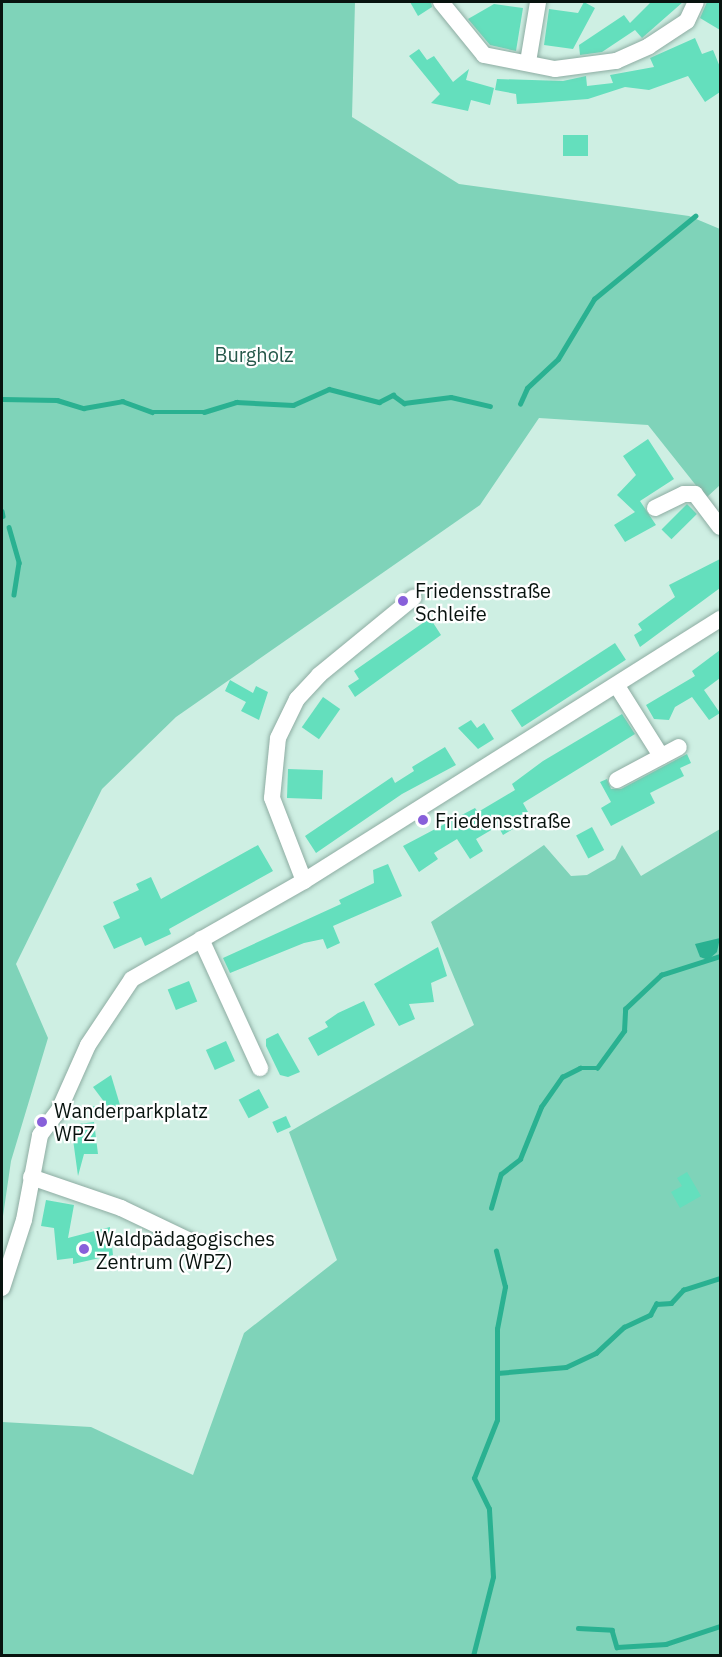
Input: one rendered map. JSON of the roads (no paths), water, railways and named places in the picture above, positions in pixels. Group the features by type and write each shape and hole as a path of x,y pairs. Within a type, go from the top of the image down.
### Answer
{"street":[{"path":"441,2 484,55 555,69 616,61 687,21 696,2"},
{"path":"528,62 538,2"},
{"path":"655,508 684,494 695,494 720,527"},
{"path":"304,881 272,798 278,738 297,699 319,675 413,598"},
{"path":"4,1283 24,1220 40,1135 122,994 146,968 304,881 617,686 720,619"},
{"path":"617,686 661,756"},
{"path":"617,780 679,747"},
{"path":"201,939 260,1068"},
{"path":"31,1177 121,1208 207,1249"}],"waterway":[{"path":"520,404 527,388 558,359 594,299 695,216"},
{"path":"2,399 57,400 84,408 122,401 152,412 204,412 236,402 293,405 329,389 379,402 393,395 404,403 451,397 490,406"},
{"path":"2,511 3,516"},
{"path":"9,527 19,563 14,595"},
{"path":"491,1208 501,1174 520,1159 541,1107 562,1077 580,1068 597,1068 624,1031 625,1009 661,975 720,956"},
{"path":"473,1656 493,1577 489,1509 474,1478 497,1420 497,1329 505,1287 496,1251"},
{"path":"497,1373 566,1367 596,1353 624,1327 650,1315 656,1304 671,1303 683,1290 720,1278"},
{"path":"578,1628 612,1630 617,1647 666,1644 720,1626"}],"place":[{"name":"Friedensstraße Schleife","path":"403,601"},
{"name":"Friedensstraße","path":"423,820"},
{"name":"Wanderparkplatz WPZ","path":"42,1122"},
{"name":"Waldpädagogisches Zentrum (WPZ)","path":"84,1249"}],"park label":[{"name":"Burgholz","path":"254,354"}]}
